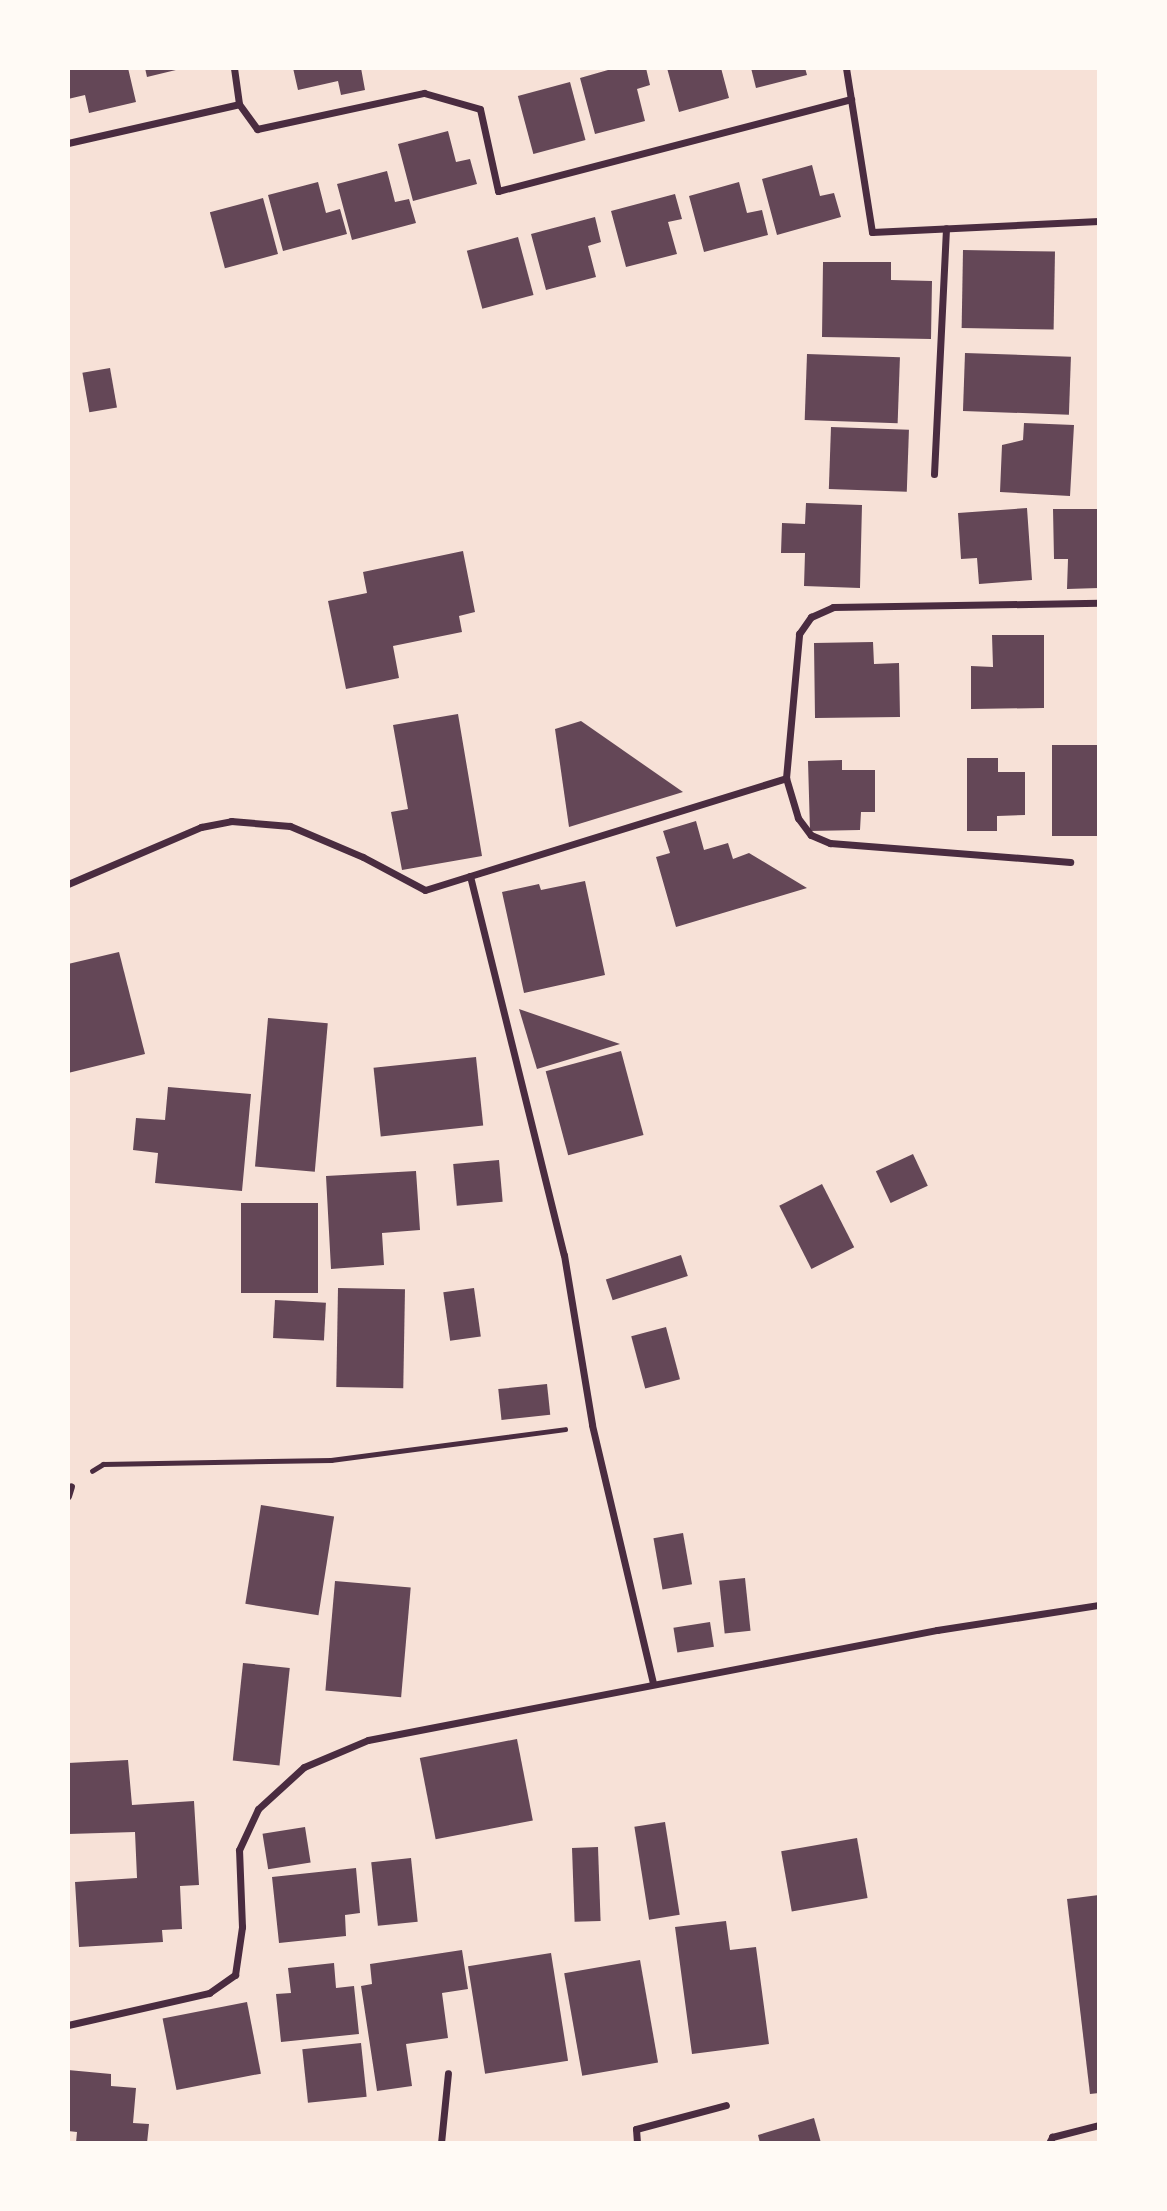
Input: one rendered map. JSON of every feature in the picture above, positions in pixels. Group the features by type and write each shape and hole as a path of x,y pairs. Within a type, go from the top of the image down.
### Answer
{"street":[{"path":"234,68 239,104 257,129 424,93 480,109 498,191 851,99"},
{"path":"846,68 872,232 1099,221"},
{"path":"68,143 239,104"},
{"path":"934,474 946,228"},
{"path":"1070,862 830,844 811,835 799,818 786,778 799,634 811,617 833,607 1099,603"},
{"path":"68,884 201,827 231,821 290,826 363,857 425,890 786,778"},
{"path":"470,876 564,1255 592,1425 653,1684"},
{"path":"68,1496 71,1486"},
{"path":"68,2025 209,1993 234,1975 242,1927 239,1850 258,1810 304,1767 368,1740 937,1630 1099,1605"},
{"path":"441,2143 448,2073"},
{"path":"638,2143 636,2129 726,2105"},
{"path":"1049,2143 1052,2137 1099,2125"}],"path":[{"path":"71,1486 103,1464 331,1460 592,1425"}],"building":[{"path":"68,68 128,68 136,102 89,113 85,95 68,99"},
{"path":"145,68 180,68 180,69 147,77"},
{"path":"293,68 361,68 365,90 341,95 338,81 298,90"},
{"path":"615,68 646,68 650,85 637,89 645,121 595,134 580,78"},
{"path":"667,68 721,68 729,98 679,112"},
{"path":"751,68 805,68 807,75 756,88"},
{"path":"570,82 586,140 533,154 518,96"},
{"path":"448,131 456,162 470,159 477,184 413,201 398,144"},
{"path":"812,165 820,196 834,193 841,217 777,235 762,179"},
{"path":"387,171 395,202 409,199 416,223 352,240 337,184"},
{"path":"318,182 326,213 340,209 347,234 283,251 268,195"},
{"path":"739,182 747,213 762,210 768,235 704,252 689,196"},
{"path":"675,194 682,219 668,222 677,254 626,267 611,211"},
{"path":"263,198 278,254 225,268 210,212"},
{"path":"595,217 601,242 588,246 596,277 546,290 531,234"},
{"path":"518,237 534,295 482,309 467,251"},
{"path":"963,250 1055,252 1054,330 962,328"},
{"path":"823,262 891,262 891,280 932,281 931,339 822,337"},
{"path":"965,353 1071,357 1069,415 963,411"},
{"path":"807,354 900,357 898,423 805,420"},
{"path":"110,368 117,407 89,412 82,373"},
{"path":"1024,423 1074,425 1070,496 1000,492 1002,445 1023,440"},
{"path":"831,427 909,430 907,492 829,489"},
{"path":"806,503 862,505 860,588 804,586 805,553 781,553 782,523 805,524"},
{"path":"1027,508 1032,580 979,584 977,558 961,559 958,513"},
{"path":"1053,509 1099,509 1099,588 1067,589 1068,559 1054,559"},
{"path":"463,551 475,612 459,616 462,632 393,646 399,678 346,689 328,601 367,593 363,572"},
{"path":"992,635 1044,635 1044,708 971,709 971,666 993,667"},
{"path":"873,642 874,664 899,663 900,717 815,718 814,643"},
{"path":"458,714 482,856 402,870 391,812 408,809 393,725"},
{"path":"581,721 683,792 569,827 555,729"},
{"path":"1052,745 1099,745 1099,836 1052,836"},
{"path":"967,758 998,758 998,772 1025,772 1025,815 997,816 997,831 967,831"},
{"path":"842,760 842,770 875,770 875,812 861,812 860,830 810,831 808,761"},
{"path":"696,821 704,850 728,843 733,859 749,853 807,888 676,927 656,857 670,853 663,831"},
{"path":"585,881 605,975 524,993 502,892 539,884 541,890"},
{"path":"119,952 145,1054 68,1073 68,964"},
{"path":"519,1009 620,1044 537,1069"},
{"path":"268,1018 328,1023 315,1172 255,1166"},
{"path":"621,1051 644,1135 568,1155 546,1071"},
{"path":"476,1057 483,1126 381,1136 374,1068"},
{"path":"168,1087 251,1094 242,1191 155,1183 158,1153 133,1150 136,1118 165,1120"},
{"path":"913,1154 928,1186 891,1203 876,1171"},
{"path":"499,1160 503,1202 457,1206 453,1164"},
{"path":"416,1171 420,1230 382,1233 384,1265 331,1269 326,1176"},
{"path":"822,1184 854,1247 811,1269 779,1206"},
{"path":"241,1203 318,1203 318,1293 241,1293"},
{"path":"681,1255 688,1276 613,1300 606,1279"},
{"path":"338,1288 405,1289 403,1388 336,1387"},
{"path":"474,1288 481,1337 450,1341 443,1292"},
{"path":"275,1300 326,1303 324,1341 273,1338"},
{"path":"666,1327 680,1379 645,1388 631,1336"},
{"path":"547,1384 550,1415 502,1420 498,1389"},
{"path":"261,1505 334,1517 318,1615 245,1604"},
{"path":"683,1533 692,1584 662,1589 653,1538"},
{"path":"745,1578 751,1631 725,1633 719,1581"},
{"path":"335,1581 411,1588 401,1697 325,1691"},
{"path":"710,1622 714,1647 677,1652 673,1628"},
{"path":"243,1663 290,1668 279,1765 233,1760"},
{"path":"517,1739 533,1820 436,1839 420,1758"},
{"path":"128,1760 132,1805 194,1801 199,1885 180,1886 182,1929 162,1930 163,1942 79,1947 75,1882 137,1878 135,1832 68,1834 68,1763"},
{"path":"665,1822 680,1915 649,1920 634,1827"},
{"path":"305,1827 311,1863 268,1869 263,1834"},
{"path":"857,1838 868,1898 792,1911 781,1851"},
{"path":"598,1847 601,1921 575,1922 572,1848"},
{"path":"411,1858 418,1922 378,1926 371,1862"},
{"path":"356,1868 360,1913 345,1915 346,1936 279,1943 272,1877"},
{"path":"1099,1895 1099,2093 1090,2094 1067,1899"},
{"path":"726,1921 730,1950 756,1947 769,2044 692,2054 675,1927"},
{"path":"462,1950 468,1989 442,1993 448,2038 406,2044 412,2086 377,2091 361,1986 372,1984 370,1964"},
{"path":"551,1953 568,2061 485,2074 468,1966"},
{"path":"640,1960 658,2062 582,2076 564,1973"},
{"path":"334,1963 336,1988 354,1986 359,2034 281,2042 276,1994 291,1993 288,1968"},
{"path":"247,2002 261,2074 177,2090 163,2018"},
{"path":"361,2043 367,2097 308,2103 302,2049"},
{"path":"68,2070 111,2074 111,2086 136,2088 133,2123 149,2124 147,2143 76,2143 77,2132 68,2131"},
{"path":"814,2118 821,2143 760,2143 758,2135"}]}
